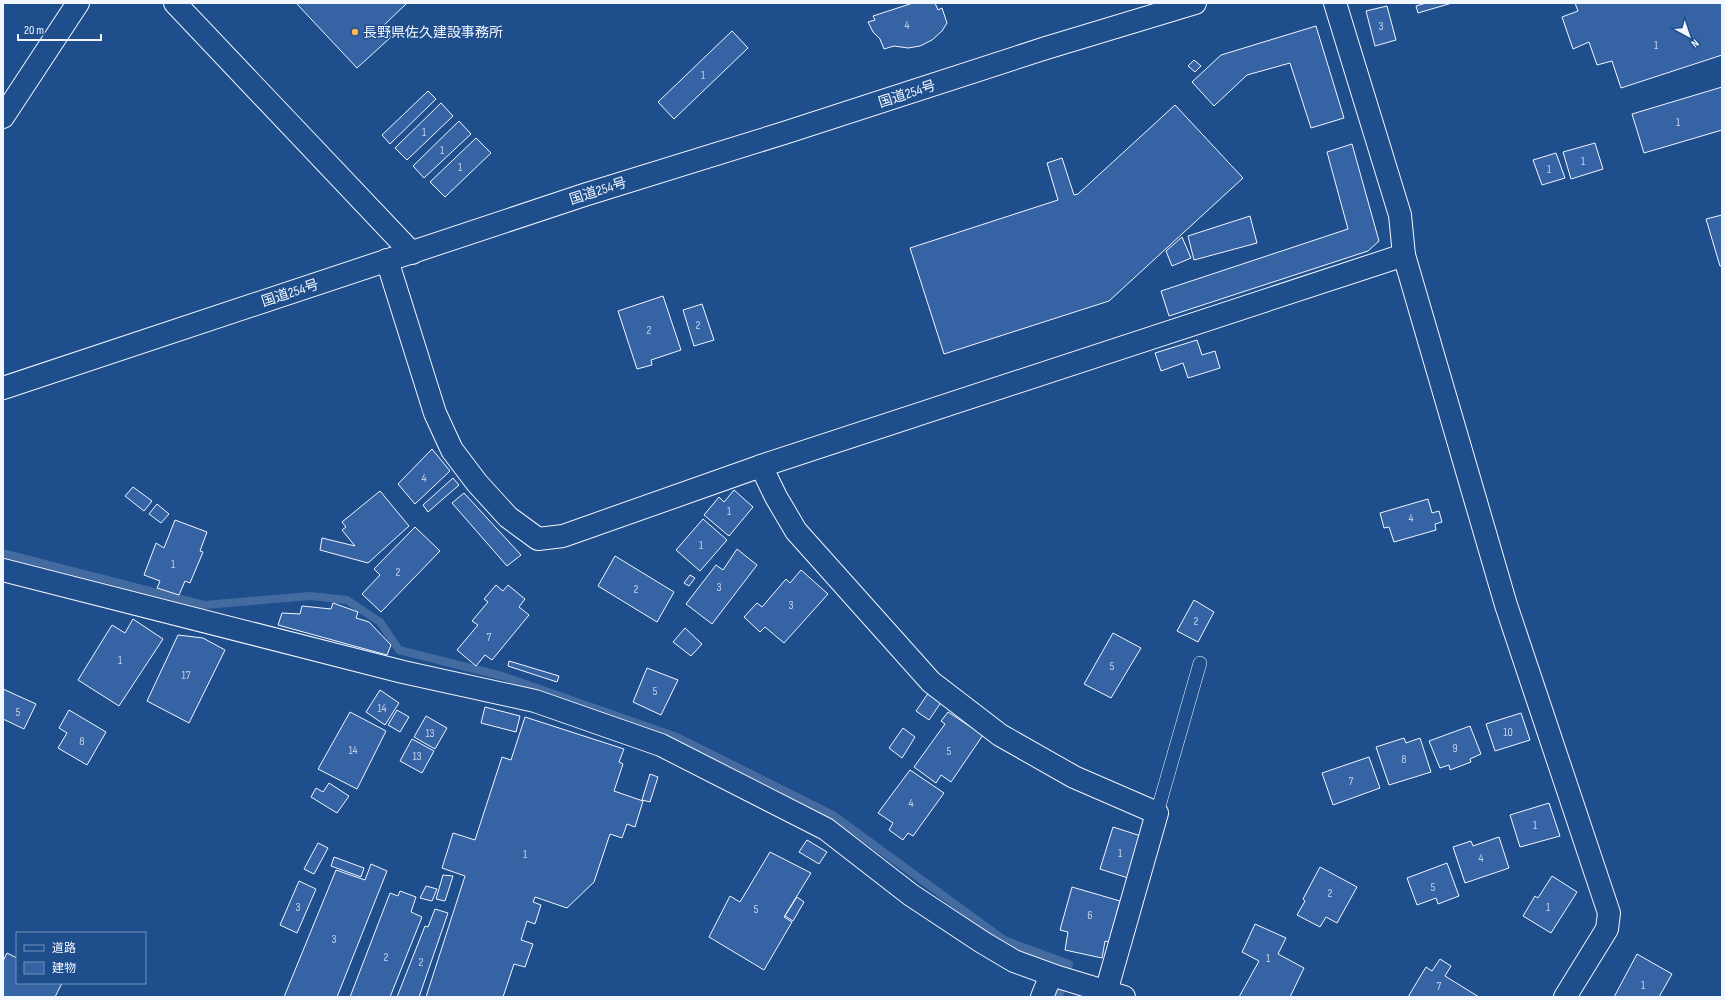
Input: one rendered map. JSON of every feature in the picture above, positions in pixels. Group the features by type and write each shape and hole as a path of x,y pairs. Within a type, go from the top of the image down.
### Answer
{"main road":[{"path":"3,117 78,3"},
{"path":"174,3 412,253"},
{"name":"国道254号","path":"3,388 584,195 784,133 1046,48 1195,3"},
{"path":"1335,3 1400,215 1404,255 1506,605 1609,912 1607,928 1566,997"},
{"path":"387,260 435,414 452,450 477,483 508,517 538,539 563,536 760,466 1404,255"},
{"path":"3,570 403,672 535,701 661,745 826,829 911,895 982,942 1014,960 1062,978 1115,994 1157,813 1074,777 1000,735 931,682 796,531 776,498 760,466"},
{"path":"1042,997 1062,978"}],"lane":[{"path":"1157,813 1200,663"}],"building":[{"name":"長野県佐久建設事務所","path":"296,3 407,3 382,27 391,37 357,68"},
{"path":"913,3 935,3 938,10 942,8 947,23 942,31 932,40 920,46 908,48 894,46 884,49 880,39 873,32 868,22 875,20 873,16"},
{"path":"1426,3 1452,3 1418,13 1416,6"},
{"path":"1575,3 1722,3 1722,55 1621,88 1612,61 1597,65 1589,42 1573,49 1562,17 1578,11"},
{"path":"1387,6 1396,40 1375,46 1366,11"},
{"path":"1316,26 1344,118 1311,128 1290,63 1247,75 1214,106 1192,82 1221,55"},
{"path":"732,31 748,48 674,119 658,102"},
{"path":"1194,60 1201,66 1195,72 1188,66"},
{"path":"1722,87 1722,130 1644,153 1632,114"},
{"path":"428,91 436,99 390,144 382,135"},
{"path":"441,103 453,116 407,160 395,148"},
{"path":"1175,105 1243,178 1109,301 944,354 910,248 1058,200 1047,163 1062,158 1074,195 1078,194"},
{"path":"459,121 471,134 424,178 413,166"},
{"path":"476,138 491,153 445,197 430,182"},
{"path":"1595,143 1603,169 1571,179 1563,152"},
{"path":"1352,144 1379,241 1368,251 1169,316 1161,291 1348,229 1327,152"},
{"path":"1556,153 1565,178 1542,185 1533,160"},
{"path":"1722,215 1722,266 1720,266 1706,219"},
{"path":"1250,216 1257,243 1194,260 1188,236"},
{"path":"1182,237 1191,258 1172,266 1166,251"},
{"path":"663,296 681,350 651,360 652,365 637,369 618,311"},
{"path":"702,304 714,340 694,346 683,310"},
{"path":"1197,340 1202,355 1215,351 1220,368 1188,378 1183,363 1161,371 1155,353"},
{"path":"432,449 450,471 415,504 398,484"},
{"path":"453,478 459,485 428,512 423,505"},
{"path":"133,487 152,501 144,511 125,496"},
{"path":"734,490 753,507 729,536 704,515 719,497 724,502"},
{"path":"380,491 409,526 368,563 320,550 322,538 355,546 342,530 346,527 342,522"},
{"path":"464,493 521,555 507,566 452,503"},
{"path":"1428,499 1432,513 1439,511 1442,522 1435,524 1436,530 1394,542 1389,527 1384,528 1380,513"},
{"path":"157,504 169,514 161,523 149,514"},
{"path":"703,519 727,540 700,571 676,550"},
{"path":"175,520 207,532 200,551 203,552 190,583 185,581 179,595 157,588 160,581 144,575 156,543 164,548"},
{"path":"415,527 440,551 381,612 362,594 380,575 374,569"},
{"path":"737,549 757,565 712,624 686,604 716,565 723,570"},
{"path":"615,556 674,592 657,622 598,586"},
{"path":"801,570 828,594 784,643 765,627 760,632 744,617 757,603 762,607 786,579 790,583"},
{"path":"690,575 695,578 689,586 684,583"},
{"path":"496,585 503,591 508,585 525,599 519,607 529,615 492,660 485,655 476,666 457,650 478,625 472,621 488,602 484,599"},
{"path":"1194,600 1214,612 1198,642 1177,631"},
{"path":"333,603 358,612 356,618 369,622 391,645 387,655 278,625 282,613 300,614 302,606 331,609"},
{"path":"133,619 163,639 119,706 78,680 112,625 125,633"},
{"path":"685,628 702,644 691,656 673,642"},
{"path":"1113,633 1141,648 1111,698 1084,684"},
{"path":"178,635 203,638 225,650 189,723 147,701"},
{"path":"509,661 559,676 557,682 508,666"},
{"path":"647,668 678,680 661,715 633,702"},
{"path":"3,689 36,704 24,729 3,719"},
{"path":"380,690 399,703 385,725 366,712"},
{"path":"929,692 942,701 929,720 916,711"},
{"path":"485,707 520,716 516,732 481,723"},
{"path":"69,710 106,732 87,765 58,748 67,733 59,728"},
{"path":"397,710 409,717 400,732 388,725"},
{"path":"350,712 386,731 357,789 318,769"},
{"path":"948,712 983,735 951,782 941,775 936,783 914,767 945,724 941,721"},
{"path":"1521,713 1530,740 1495,751 1486,724"},
{"path":"426,716 447,728 435,749 414,737"},
{"path":"525,717 624,749 619,762 623,764 614,791 643,801 635,827 627,824 622,838 610,834 594,882 567,908 535,897 533,902 541,905 535,924 527,921 521,940 533,944 525,967 514,964 503,997 426,997 465,876 442,868 453,833 475,840 502,757 511,760"},
{"path":"1470,726 1481,754 1470,759 1471,762 1450,770 1449,765 1440,768 1429,741"},
{"path":"903,728 915,737 902,758 889,748"},
{"path":"1404,738 1406,743 1420,738 1431,772 1389,785 1376,747"},
{"path":"412,739 434,751 422,773 400,761"},
{"path":"1369,757 1380,788 1333,805 1322,773"},
{"path":"910,770 944,793 913,836 908,833 903,840 889,830 893,823 878,813"},
{"path":"650,774 658,777 650,802 642,800"},
{"path":"329,783 349,796 337,813 311,797 316,788 323,792"},
{"path":"1549,803 1560,836 1520,847 1510,815"},
{"path":"1113,827 1141,836 1128,878 1100,869"},
{"path":"1499,837 1509,868 1465,883 1453,847 1471,841 1473,846"},
{"path":"807,840 827,852 819,864 799,852"},
{"path":"318,843 328,848 314,874 304,869"},
{"path":"770,852 811,873 784,917 792,922 764,970 709,937 730,896 740,902"},
{"path":"334,857 364,868 361,877 331,866"},
{"path":"1447,863 1459,896 1438,904 1436,898 1417,905 1407,878"},
{"path":"371,864 387,871 337,997 284,997 336,870 365,880"},
{"path":"1320,867 1357,887 1337,923 1326,917 1320,927 1297,915 1305,901 1303,899"},
{"path":"443,875 453,876 445,901 436,899"},
{"path":"1552,876 1577,892 1551,933 1523,916 1535,896 1538,898"},
{"path":"299,881 316,889 297,933 280,925"},
{"path":"426,886 437,889 432,901 420,898"},
{"path":"1072,887 1120,901 1109,942 1105,941 1102,958 1065,950 1068,932 1060,930"},
{"path":"400,891 416,897 411,912 422,917 390,997 350,997 390,893 398,896"},
{"path":"797,897 804,902 793,921 785,916"},
{"path":"435,909 448,913 419,997 397,997 425,926 428,927"},
{"path":"1255,924 1286,938 1278,954 1304,968 1290,997 1239,997 1259,961 1242,952"},
{"path":"7,953 16,958 16,984 62,984 55,997 3,997 3,961"},
{"path":"1637,954 1672,974 1659,997 1614,997"},
{"path":"1440,959 1451,966 1445,976 1479,997 1408,997 1426,967 1432,971"}],"waterway":[{"path":"3,553 205,605 310,596 347,600 380,622 399,650 502,676 677,737 833,815 1004,940 1069,964 1059,997"}],"place":[{"name":"長野県佐久建設事務所","path":"355,32"}]}
